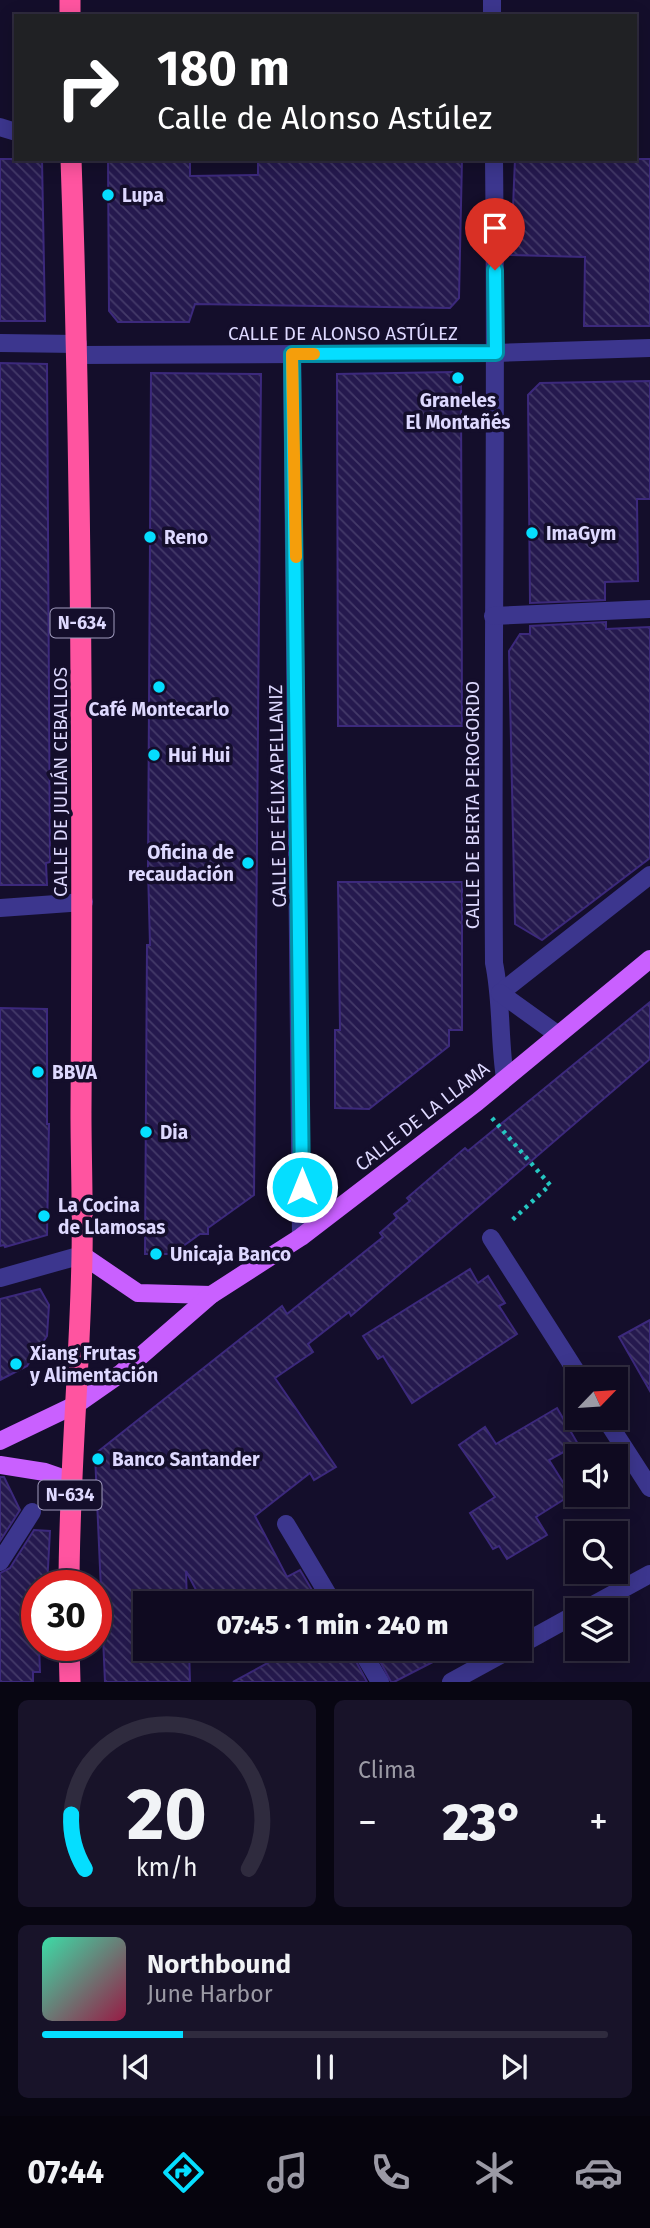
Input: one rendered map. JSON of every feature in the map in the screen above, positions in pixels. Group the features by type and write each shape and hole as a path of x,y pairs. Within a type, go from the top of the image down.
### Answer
{"highway":[{"name":"CALLE DE JULIÁN CEBALLOS","path":"71,161 78,350 84,902 82,1255 78,1404"},
{"name":"N-634","path":"69,1570 71,1481 78,1404"},
{"path":"69,1661 70,1682"}],"main road":[{"name":"CALLE DE LA LLAMA","path":"0,1441 78,1404 130,1366 211,1296 301,1237 477,1102 650,958"},
{"path":"82,1255 138,1293 211,1296"},
{"path":"0,1465 45,1472 71,1481"}],"street":[{"name":"CALLE DE BERTA PEROGORDO","path":"494,161 494,963 500,993 500,1042 505,1078"},
{"name":"CALLE DE ALONSO ASTÚLEZ","path":"0,343 78,350 292,354 496,353 650,348"},
{"name":"CALLE DE FÉLIX APELLANIZ","path":"292,354 301,1237"},
{"path":"492,616 650,609"},
{"path":"557,1034 500,993 650,875"},
{"path":"0,908 84,902"},
{"path":"491,1238 573,1367"},
{"path":"0,1278 82,1255"},
{"path":"613,1430 650,1488"},
{"path":"0,1562 32,1512"},
{"path":"286,1524 326,1591"},
{"path":"606,1598 650,1574"},
{"path":"532,1639 565,1621"},
{"path":"368,1661 380,1682"},
{"path":"451,1682 489,1661"}],"path":[{"path":"477,1102 551,1185 491,1238"}],"building":[{"path":"0,159 42,161 45,321 0,321"},
{"path":"650,159 650,326 584,326 585,257 511,255 515,161"},
{"path":"108,161 190,161 190,176 258,175 258,161 462,161 459,298 450,308 195,304 189,322 118,322 109,311"},
{"path":"0,363 47,364 50,862 46,863 47,885 0,885"},
{"path":"454,372 461,382 462,726 338,726 337,374"},
{"path":"151,373 261,374 254,1195 208,1228 208,1234 200,1234 172,1254 145,1254 147,945 150,945 148,869"},
{"path":"650,381 650,499 637,499 638,581 605,582 605,600 530,603 528,395 540,383"},
{"path":"606,622 606,629 650,627 650,858 542,940 515,924 509,651 520,634 530,634 530,626"},
{"path":"338,882 462,882 462,1030 449,1030 449,1046 369,1109 335,1108 335,1030 340,1030"},
{"path":"650,1002 650,1059 351,1316 349,1312 308,1344 313,1352 275,1378 336,1467 314,1480 310,1473 255,1516 287,1577 300,1570 312,1590 197,1591 186,1571 187,1591 133,1591 133,1661 189,1661 190,1682 105,1682 104,1661 112,1661 112,1570 100,1570 95,1454 282,1306 287,1314 383,1237 380,1233 397,1218 394,1214 410,1201 407,1198 465,1148 468,1151"},
{"path":"0,1008 47,1009 47,1235 5,1247 0,1246"},
{"path":"470,1269 478,1283 488,1276 505,1303 499,1306 517,1334 412,1403 383,1356 378,1359 363,1336"},
{"path":"40,1289 49,1305 47,1336 27,1366 0,1380 0,1299"},
{"path":"650,1320 650,1391 619,1337"},
{"path":"557,1408 565,1422 565,1430 570,1430 578,1444 565,1444 565,1451 549,1460 565,1485 565,1499 536,1517 547,1535 507,1559 499,1546 493,1549 470,1513 495,1497 459,1445 485,1427 496,1444"},
{"path":"0,1477 4,1477 20,1510 0,1541"},
{"path":"34,1530 50,1531 48,1570 21,1570 21,1661 40,1661 40,1672 33,1672 33,1682 0,1682 0,1573 10,1568"},
{"path":"271,1661 356,1661 367,1682 233,1682"},
{"path":"380,1661 435,1661 394,1682 391,1682"}],"slow traffic":[{"path":"296,557 292,354 314,354"}],"place":[{"name":"Lupa","path":"108,195"},
{"name":"Graneles El Montañés","path":"458,378"},
{"name":"ImaGym","path":"532,533"},
{"name":"Reno","path":"150,537"},
{"name":"Café Montecarlo","path":"159,687"},
{"name":"Hui Hui","path":"154,755"},
{"name":"Oficina de recaudación","path":"248,863"},
{"name":"BBVA","path":"38,1072"},
{"name":"Dia","path":"146,1132"},
{"name":"La Cocina de Llamosas","path":"44,1216"},
{"name":"Unicaja Banco","path":"156,1254"},
{"name":"Xiang Frutas y Alimentación","path":"16,1364"},
{"name":"Banco Santander","path":"98,1459"}],"route":[{"path":"302,1187 292,354 496,353 495,270"}]}
